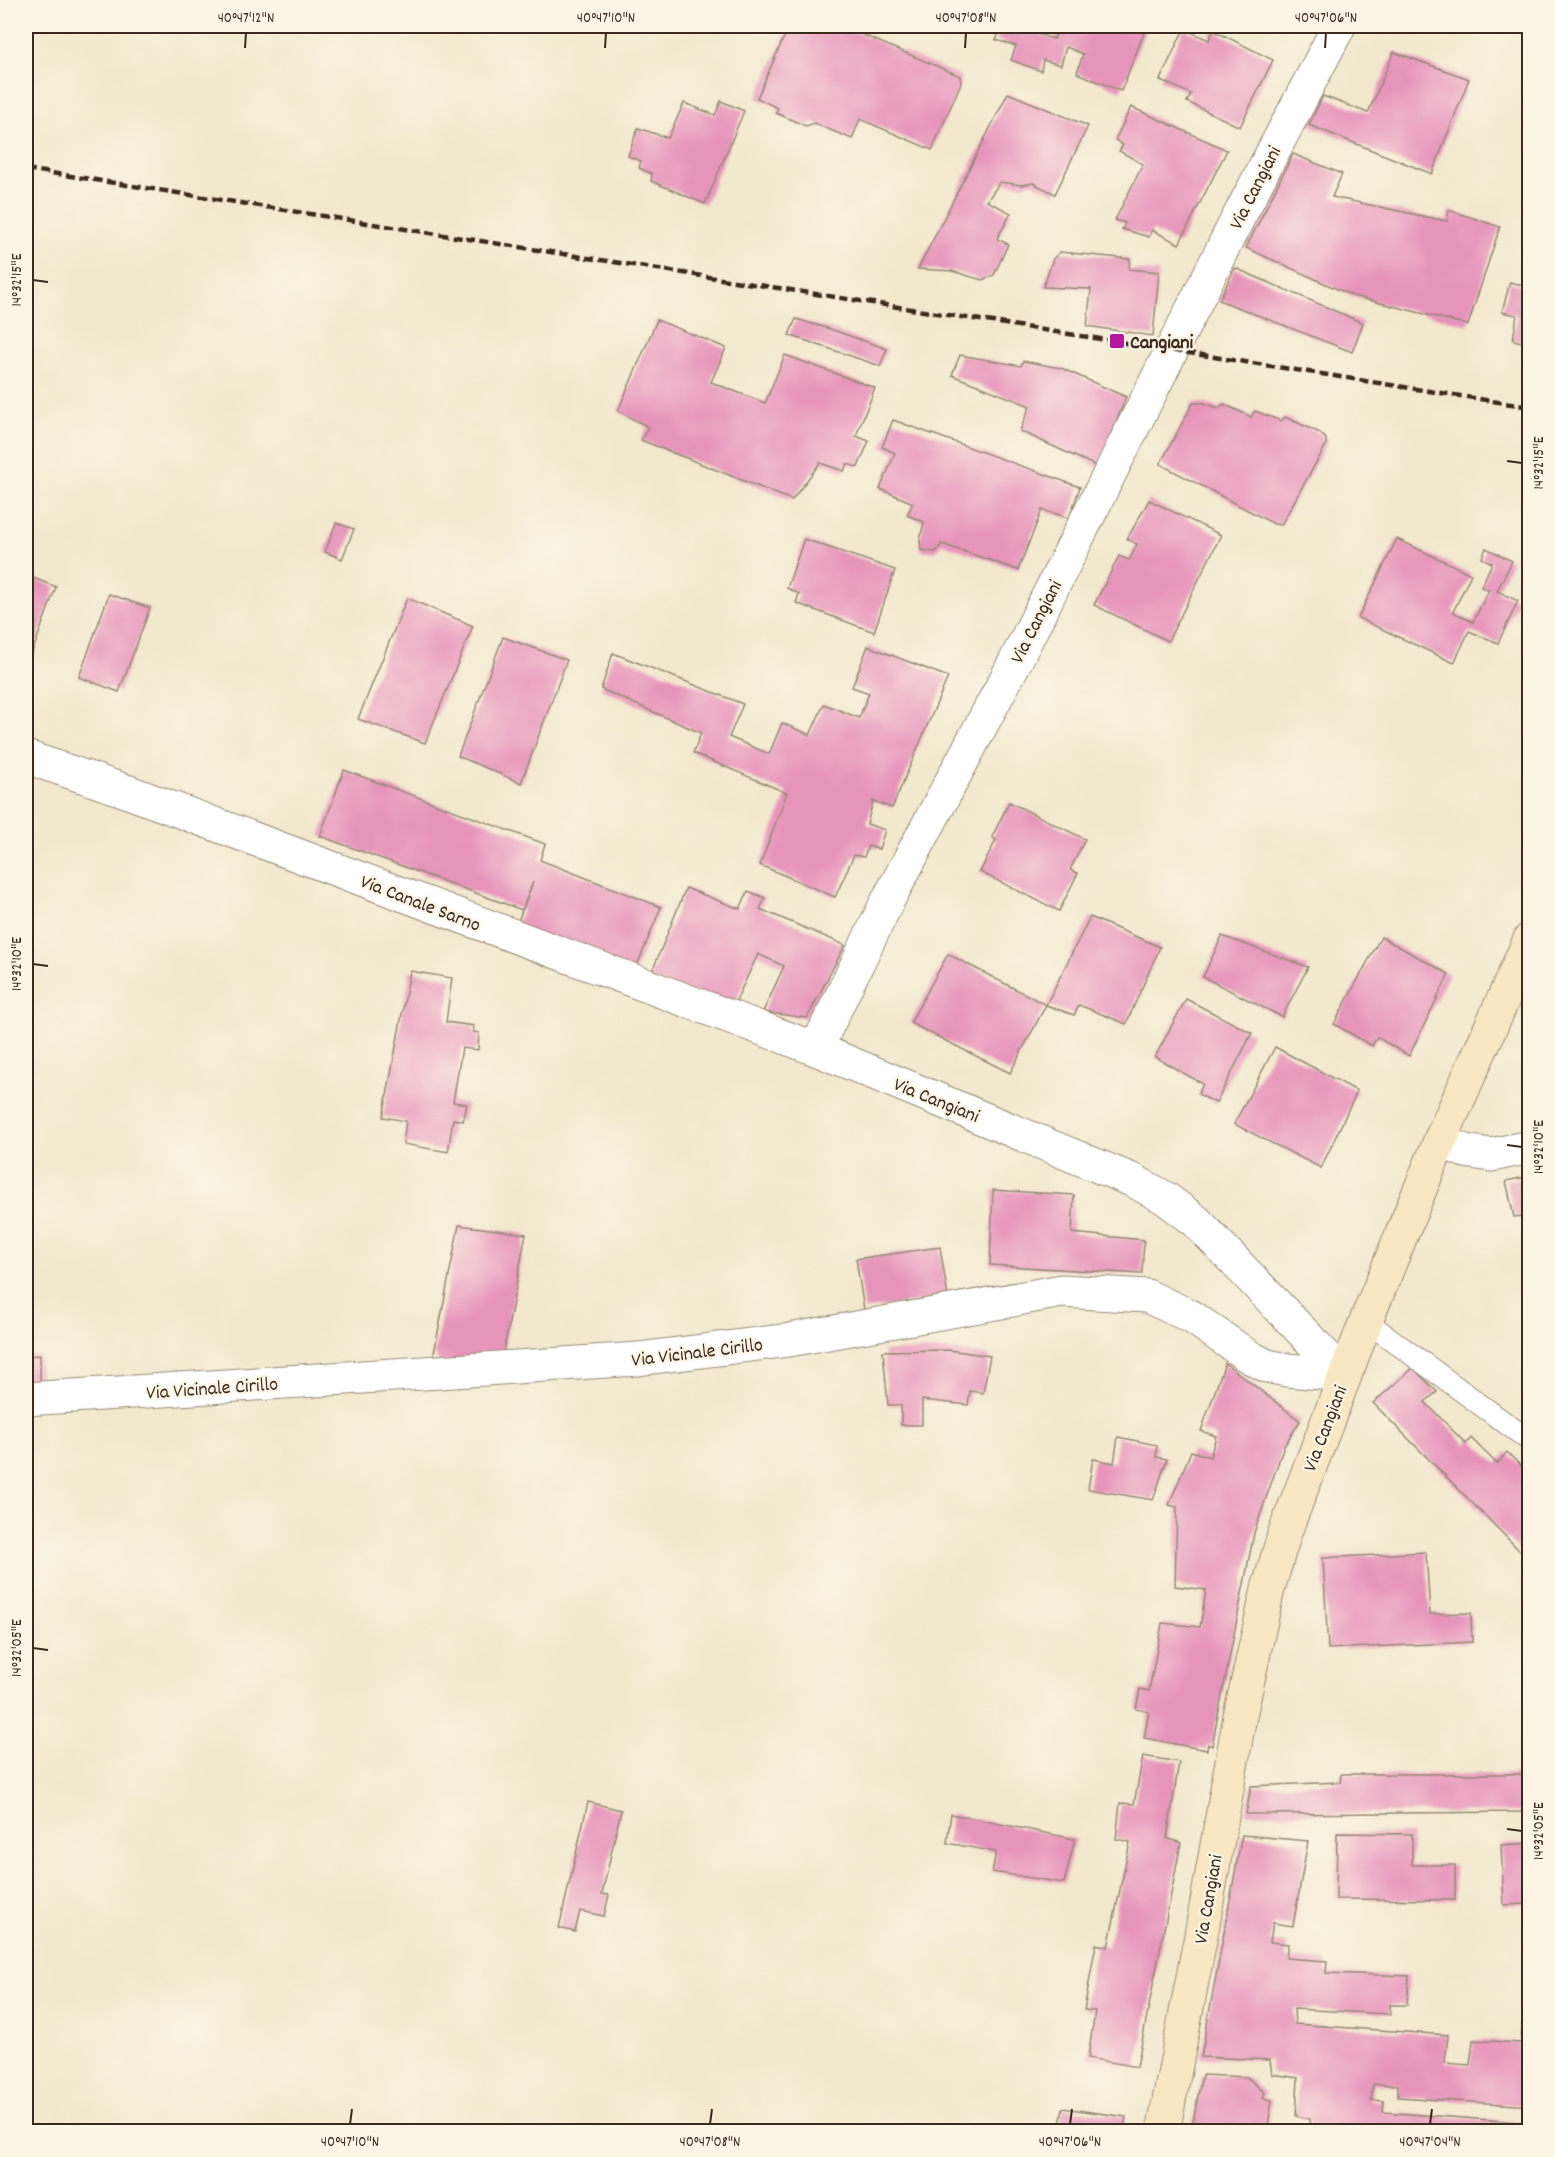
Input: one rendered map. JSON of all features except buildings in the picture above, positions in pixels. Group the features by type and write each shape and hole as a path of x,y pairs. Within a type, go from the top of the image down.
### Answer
{"street":[{"name":"Via Cangiani","path":"1163,2132 1240,1716 1268,1589 1285,1532 1344,1375 1196,1221 1165,1197 1123,1176 816,1049 887,902 1014,664 1236,222 1339,26"},
{"name":"Via Canale Sarno","path":"26,758 126,791 816,1049"},
{"path":"1344,1375 1440,1141 1530,939"},
{"path":"1440,1141 1465,1151 1491,1155 1530,1147"},
{"name":"Via Vicinale Cirillo","path":"26,1399 638,1359 789,1340 1062,1291 1147,1296 1192,1317 1248,1356 1267,1366 1344,1375"}],"lane":[{"path":"1366,1321 1530,1441"}],"railway":[{"path":"26,169 1530,407"}],"place":[{"name":"Cangiani","path":"1117,341"}]}
